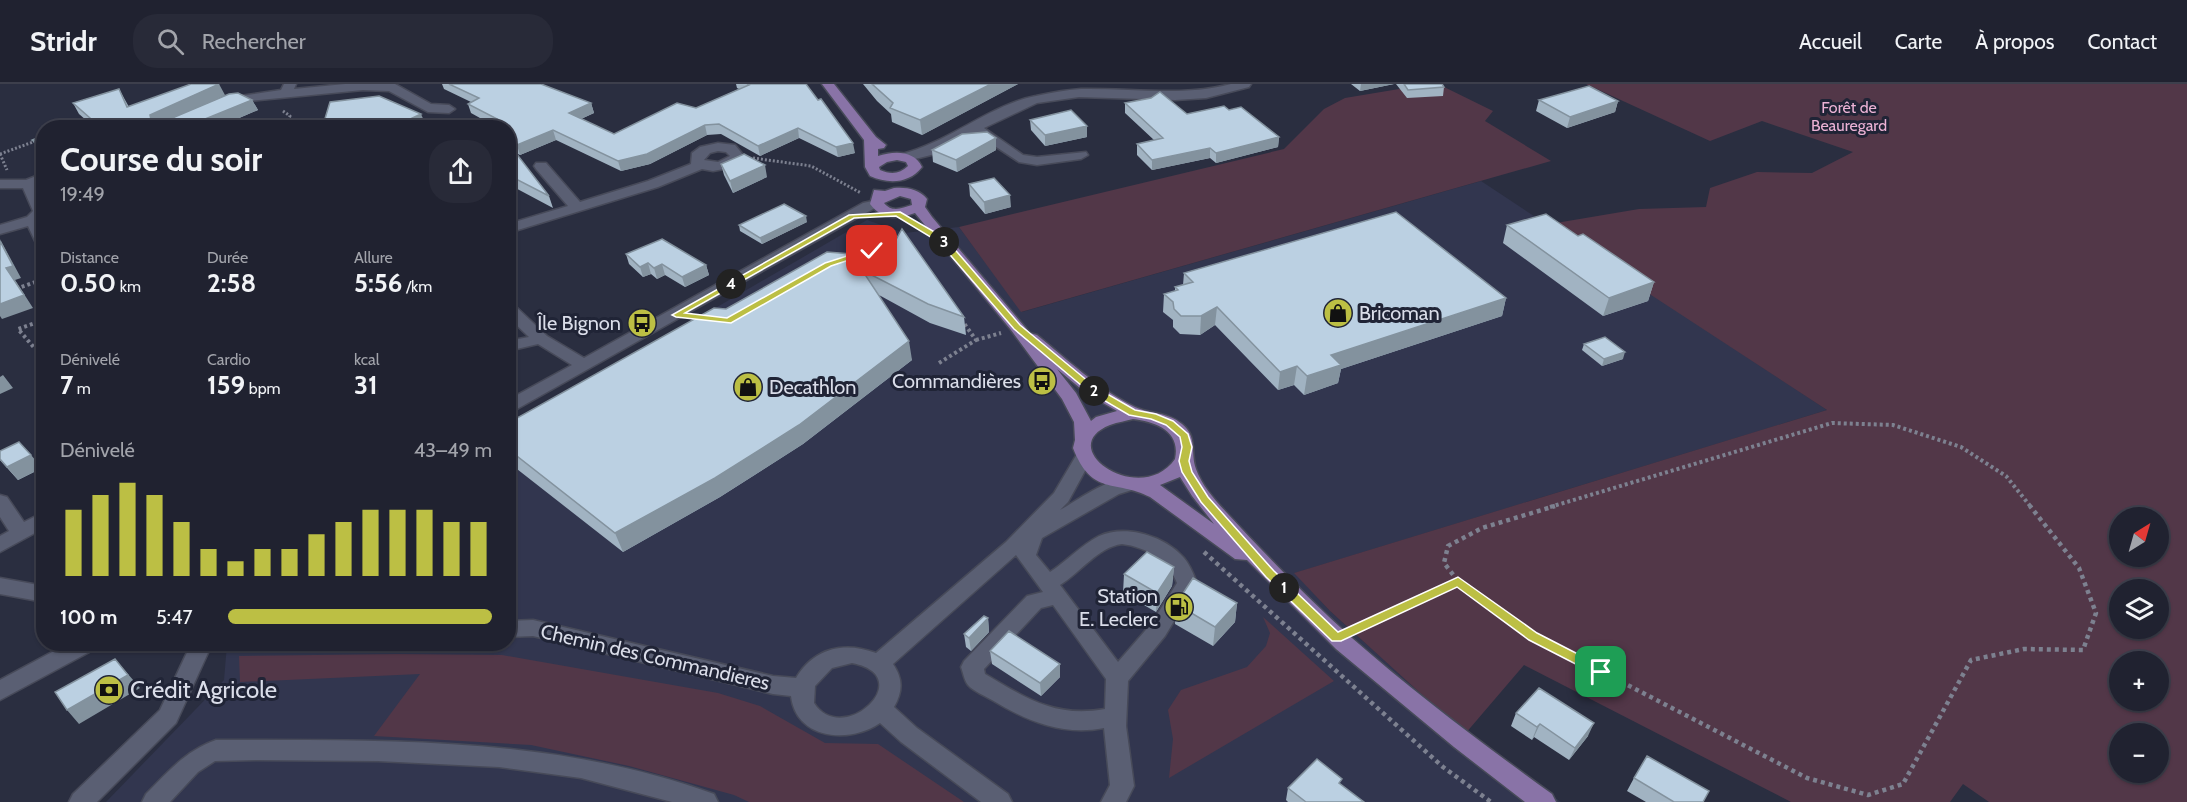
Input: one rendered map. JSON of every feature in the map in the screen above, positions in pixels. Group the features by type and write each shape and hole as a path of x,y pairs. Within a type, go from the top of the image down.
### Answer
{"main road":[{"path":"828,84 871,140 908,163 915,200 942,240 1010,329 1039,359 1070,398 1083,422 1081,448 1083,458 1093,470 1108,479 1134,484 1157,492 1270,574"},
{"path":"871,140 879,208 942,240"},
{"path":"876,170 884,158 908,163"},
{"path":"876,170 896,177 908,163"},
{"path":"878,202 898,192 915,200"},
{"path":"894,214 915,200"},
{"path":"1010,329 1092,389 1133,413"},
{"path":"1083,438 1093,425 1111,416 1133,413 1152,416 1170,423 1185,436 1187,447 1184,461 1187,472 1205,500 1270,574 1336,638 1409,700 1544,802"},
{"path":"1134,484 1159,480 1174,472 1184,461"}],"street":[{"path":"1034,100 1041,84"},
{"path":"908,163 1034,100 1080,93 1175,96 1206,94 1245,84"},
{"path":"212,107 232,99 288,89 363,86 392,87 428,108 449,109"},
{"path":"975,128 992,137 1019,158 1037,161 1081,155"},
{"path":"516,227 653,184 700,165 712,167 725,165 737,156 730,148 711,148 697,156 697,162 700,165"},
{"path":"541,166 577,208"},
{"path":"0,184 28,184 36,180"},
{"path":"28,184 36,202"},
{"path":"516,403 878,202"},
{"path":"852,216 894,214"},
{"path":"0,230 32,220 36,216"},
{"path":"32,220 36,228"},
{"path":"516,316 541,339 584,365"},
{"path":"516,344 541,339"},
{"path":"879,663 1013,547 1061,497 1083,458"},
{"path":"1013,547 1112,489 1134,484"},
{"path":"0,502 20,532"},
{"path":"0,545 36,523"},
{"path":"1033,535 1026,556 1117,678"},
{"path":"1113,802 1122,786 1115,716 1117,678 1158,630 1187,583 1176,562 1140,540 1123,537 1105,541 1062,577 1052,590 1034,602 972,667 976,679 1035,715 1075,723 1115,716"},
{"path":"0,586 36,593"},
{"name":"Chemin des Commandieres","path":"516,629 533,628 773,685 802,688"},
{"path":"0,691 72,651"},
{"path":"81,802 168,716 198,651"},
{"path":"852,654 867,656 879,663 887,672 891,684 889,697 881,709 863,722 847,727 831,727 816,722 806,713 801,701 802,688 808,676 822,663 852,654"},
{"path":"881,709 903,729 1000,802"},
{"path":"154,802 192,762 208,753 216,750 276,750 451,753 541,761 646,783 706,802"}],"path":[{"path":"284,111 290,116 288,120"},
{"path":"0,154 36,141"},
{"path":"737,156 811,166 878,202"},
{"path":"866,227 872,251"},
{"path":"839,261 892,244 900,244"},
{"path":"11,291 36,282"},
{"path":"962,321 976,340"},
{"path":"36,322 18,328 36,349"},
{"path":"939,363 976,340 1010,329"},
{"path":"1832,423 1893,425 1961,447 2006,476 2079,568 2097,613 2083,650 2024,649 1971,660 1903,784 1868,795 1807,778 1533,636 1458,582 1444,562 1448,546 1482,528 1832,423"},
{"path":"1201,550 1443,767 1491,802"},
{"path":"1336,638 1458,582"}],"shaded area":[{"path":"1481,181 1827,410 1295,573 1330,611 1465,734 1561,802 106,802 224,680 226,651 516,651 516,424 867,220 904,233 959,227 1022,312"}],"green space":[{"path":"1438,84 1493,111 1485,121 1551,161 1021,312 959,227 1284,149 1324,109 1345,98"},
{"name":"Forêt de Beauregard","path":"1586,84 2187,84 2187,802 1989,802 1963,784 1950,802 1791,802 1524,665 1465,734 1330,611 1294,573 1827,410 1544,225 1639,209 1706,207 1710,188 1757,172 1812,173 1853,152 1762,121 1710,141"},
{"path":"1263,617 1334,681 1169,778 1173,739 1168,710 1181,690 1247,667 1266,646 1270,633"},
{"path":"502,655 718,693 760,706 825,743 878,744 964,802 749,802 734,795 629,766 531,745 374,736 420,674 240,682 239,656"}],"building":[{"path":"191,84 219,84 150,115 151,120 85,120 90,118 73,103 119,89 127,107"},
{"path":"449,84 541,84 591,103 569,113 614,134 677,103 696,108 749,85 747,84 806,84 818,100 821,99 853,143 836,147 798,128 758,146 719,124 705,125 647,154 618,161 553,130 516,145 516,120 499,120 468,104 479,98"},
{"path":"872,84 991,84 920,120 890,108 893,103"},
{"path":"1404,84 1442,84 1444,87 1408,90"},
{"path":"1589,86 1618,101 1570,117 1539,100"},
{"path":"1160,92 1187,114 1224,106 1229,110 1241,107 1279,137 1216,153 1210,148 1152,160 1137,144 1163,138 1125,103 1151,98"},
{"path":"238,93 252,100 203,120 151,120 170,119 229,94"},
{"path":"379,96 421,114 408,120 325,120 330,102"},
{"path":"1071,110 1087,126 1045,135 1030,120"},
{"path":"987,132 996,138 956,160 932,150 962,134"},
{"path":"516,153 549,196 516,179"},
{"path":"744,154 765,165 730,181 721,164"},
{"path":"994,178 1010,195 984,202 969,184"},
{"path":"784,204 806,216 760,238 739,225"},
{"path":"1396,212 1506,298 1331,355 1341,365 1307,376 1297,366 1280,372 1217,307 1201,316 1181,316 1174,309 1173,302 1164,294 1178,290 1175,287 1193,282 1184,273"},
{"path":"1546,214 1578,236 1583,234 1654,282 1609,298 1507,225"},
{"path":"902,229 964,317 928,304 862,270 909,341 799,425 715,478 615,533 516,455 516,419 714,308 726,309 827,252 852,254 862,269 887,262"},
{"path":"662,239 706,265 682,277 662,264 654,268 648,263 640,267 626,254"},
{"path":"0,241 13,266 6,268 24,295 0,304"},
{"path":"1605,337 1625,352 1604,359 1584,344"},
{"path":"19,442 31,455 7,467 0,459 0,451"},
{"path":"1147,552 1174,567 1157,593 1124,574"},
{"path":"1193,578 1237,603 1215,627 1176,604"},
{"path":"984,616 988,618 969,638 964,634"},
{"path":"1009,631 1060,664 1040,683 990,651"},
{"path":"115,659 128,675 67,710 55,692"},
{"path":"1539,688 1594,723 1575,748 1540,724 1537,727 1516,713"},
{"path":"1647,756 1709,791 1703,802 1674,802 1634,778"},
{"path":"1317,759 1342,779 1339,783 1364,802 1306,802 1288,788"}],"place":[{"name":"Bricoman","path":"1338,313"},
{"name":"Île Bignon","path":"642,323"},
{"name":"Commandières","path":"1042,381"},
{"name":"Decathlon","path":"748,387"},
{"name":"Station E. Leclerc","path":"1179,607"},
{"name":"Crédit Agricole","path":"109,690"}],"route":[{"path":"872,251 828,265 728,321 676,315 852,216 898,214 942,240 1017,327 1092,389 1115,405 1133,413 1152,416 1170,423 1185,436 1187,447 1184,461 1187,472 1205,500 1270,574 1336,638 1458,582 1533,636 1601,672"}]}
